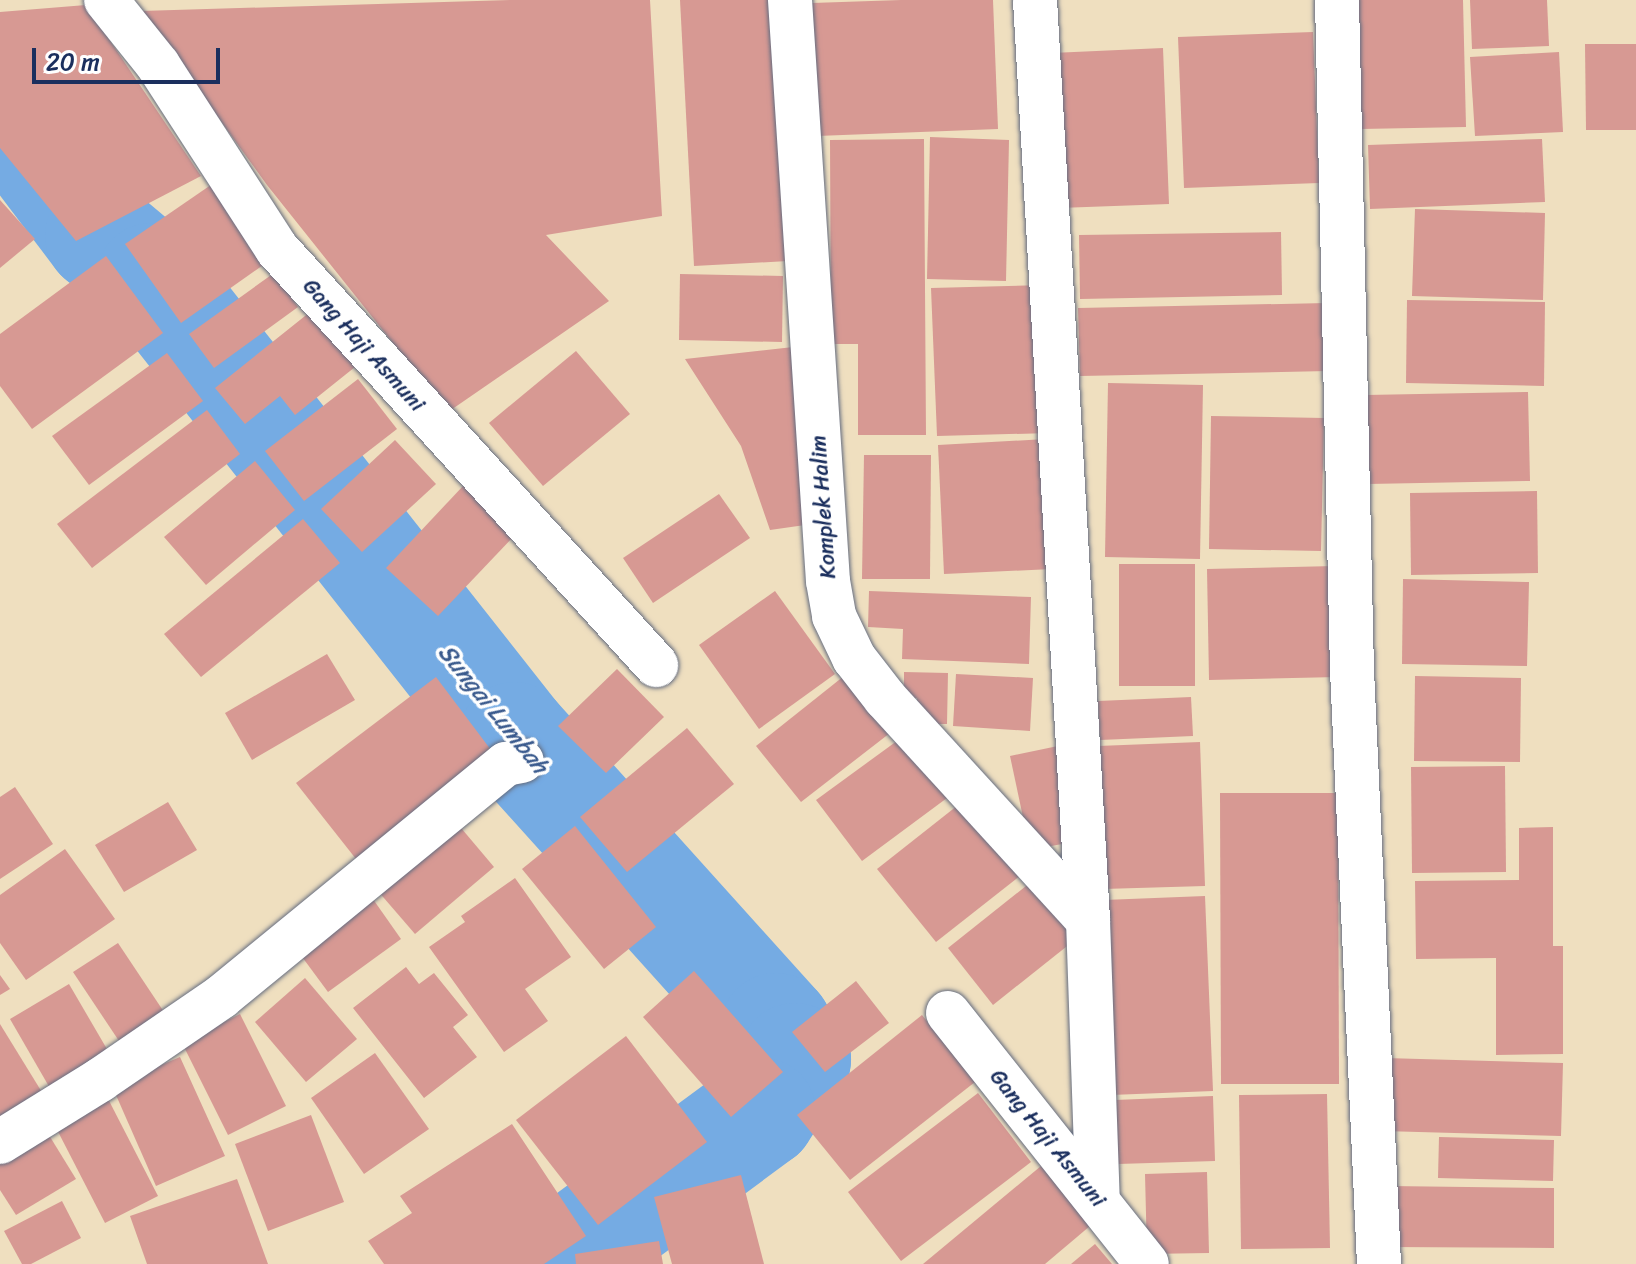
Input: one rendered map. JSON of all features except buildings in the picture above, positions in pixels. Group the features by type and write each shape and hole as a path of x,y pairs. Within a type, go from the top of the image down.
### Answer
{"street":[{"name":"Gang Haji Asmuni","path":"106,0 158,65 277,249 656,665"},
{"name":"Komplek Halim","path":"790,0 828,581 834,616 854,658 885,698 1088,920"},
{"path":"1035,0 1088,920 1098,1200"},
{"path":"1337,0 1352,670 1379,1264"},
{"path":"0,1142 100,1080 221,997 506,764 522,761"},
{"name":"Gang Haji Asmuni","path":"948,1013 1147,1264"}],"waterway":[{"name":"Sungai Lumbah","path":"0,103 101,236 152,279 514,738 776,1029 795,1059 760,1113 555,1264"}]}
